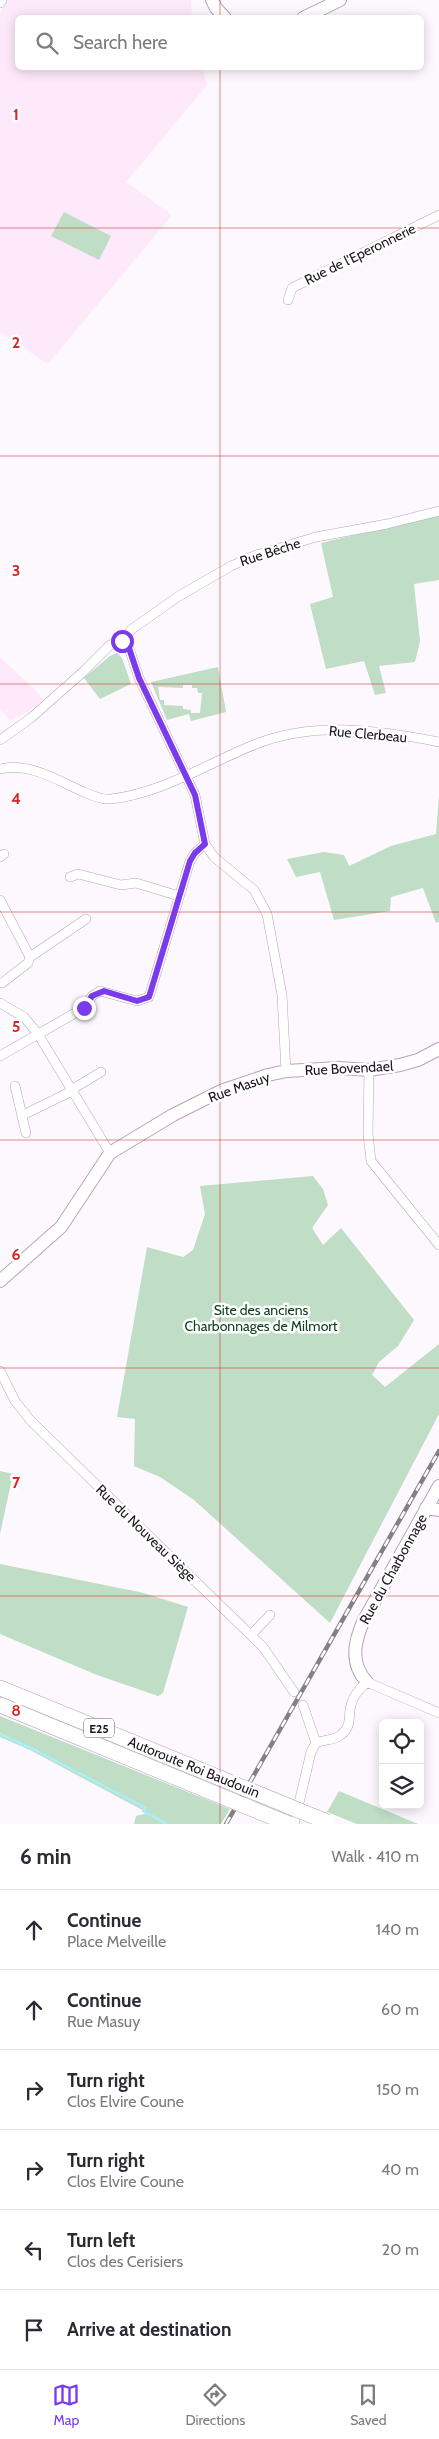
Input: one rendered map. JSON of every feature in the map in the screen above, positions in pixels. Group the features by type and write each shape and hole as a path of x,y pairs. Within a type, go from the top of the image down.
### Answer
{"highway":[{"name":"Autoroute Roi Baudouin","path":"0,1688 330,1823"},
{"name":"Autoroute Roi Baudouin","path":"0,1705 289,1824"}],"street":[{"path":"212,0 222,15"},
{"path":"309,15 340,0"},
{"name":"Rue de l'Eperonnerie","path":"288,300 292,288 439,215"},
{"name":"Rue Bêche","path":"0,740 31,718 84,671 110,644 122,641 132,629 179,596 246,558 316,537 439,511"},
{"name":"Rue Masuy","path":"0,1282 61,1227 110,1153 173,1115 221,1091 286,1071 282,996 267,914 254,890 214,857 205,844 195,795 139,678 129,648 122,641"},
{"name":"Rue Clerbeau","path":"0,769 27,767 96,797 109,800 131,795 185,777 256,744 289,734 338,729 439,742"},
{"path":"0,1056 84,1008 92,996 104,991 137,1001 149,997 192,856 205,844"},
{"path":"70,877 78,874 121,885 136,883 179,896"},
{"path":"0,900 30,957"},
{"path":"2,983 28,963 30,957 86,920"},
{"path":"0,1003 24,1017 38,1034 110,1153"},
{"name":"Rue Bovendael","path":"286,1071 339,1068 369,1070 409,1063 439,1049"},
{"path":"369,1070 368,1134 371,1161 439,1245"},
{"path":"23,1114 72,1091 101,1072"},
{"path":"15,1086 26,1133"},
{"name":"Rue du Nouveau Siège","path":"0,1372 31,1421 251,1635 269,1656 294,1692"},
{"name":"Rue du Charbonnage","path":"367,1682 361,1675 354,1654 356,1638 363,1622 433,1509 439,1486"},
{"path":"251,1635 270,1615"},
{"path":"294,1824 311,1752 316,1743 336,1738 343,1734 350,1720 351,1705 358,1691 367,1682 439,1713"},
{"path":"303,1705 316,1743"}],"shaded area":[{"path":"7,0 191,0 192,15 15,15 15,70 203,70 207,85 126,182 172,215 48,364 0,332 0,14"},
{"path":"0,657 44,699 29,711 10,720 0,709"}],"green space":[{"path":"64,212 111,236 99,260 51,236"},
{"path":"439,515 439,580 414,584 420,641 415,662 379,666 386,693 375,695 364,661 326,669 310,604 333,597 321,543"},
{"path":"117,653 122,658 131,684 100,699 84,678 110,656"},
{"path":"218,667 226,712 191,721 189,714 167,720 151,682","holes":["183,685 192,685 192,688 197,688 198,693 202,693 200,713 191,713 191,710 183,709 183,706 164,705 164,700 160,700 158,687 183,688"]},
{"path":"439,796 439,922 436,923 423,888 391,897 390,911 334,920 320,872 296,877 287,859 324,852 344,855 349,866 391,846 436,834"},
{"name":"Site des anciens Charbonnages de Milmort","path":"313,1176 323,1189 328,1205 312,1228 323,1245 341,1228 414,1320 398,1346 379,1362 372,1375 385,1387 439,1344 439,1414 330,1623 194,1500 160,1477 134,1466 135,1419 117,1417 147,1247 183,1257 193,1250 205,1214 200,1186"},
{"path":"0,1471 13,1474 0,1534"},
{"path":"0,1564 144,1593 188,1607 163,1693 158,1696 97,1675 0,1634"},
{"path":"0,1716 230,1809 221,1824 134,1824 136,1816 148,1813 30,1750 0,1737"},
{"path":"339,1791 418,1824 357,1824 327,1812"}],"waterway":[{"path":"0,1734 35,1750 146,1808 143,1811 167,1824"}],"railway":[{"path":"226,1824 439,1451"}],"route":[{"path":"84,1008 92,996 104,991 137,1001 142,1001 149,997 190,861 192,856 205,844 200,828 195,795 139,678 129,648 122,641"}]}
